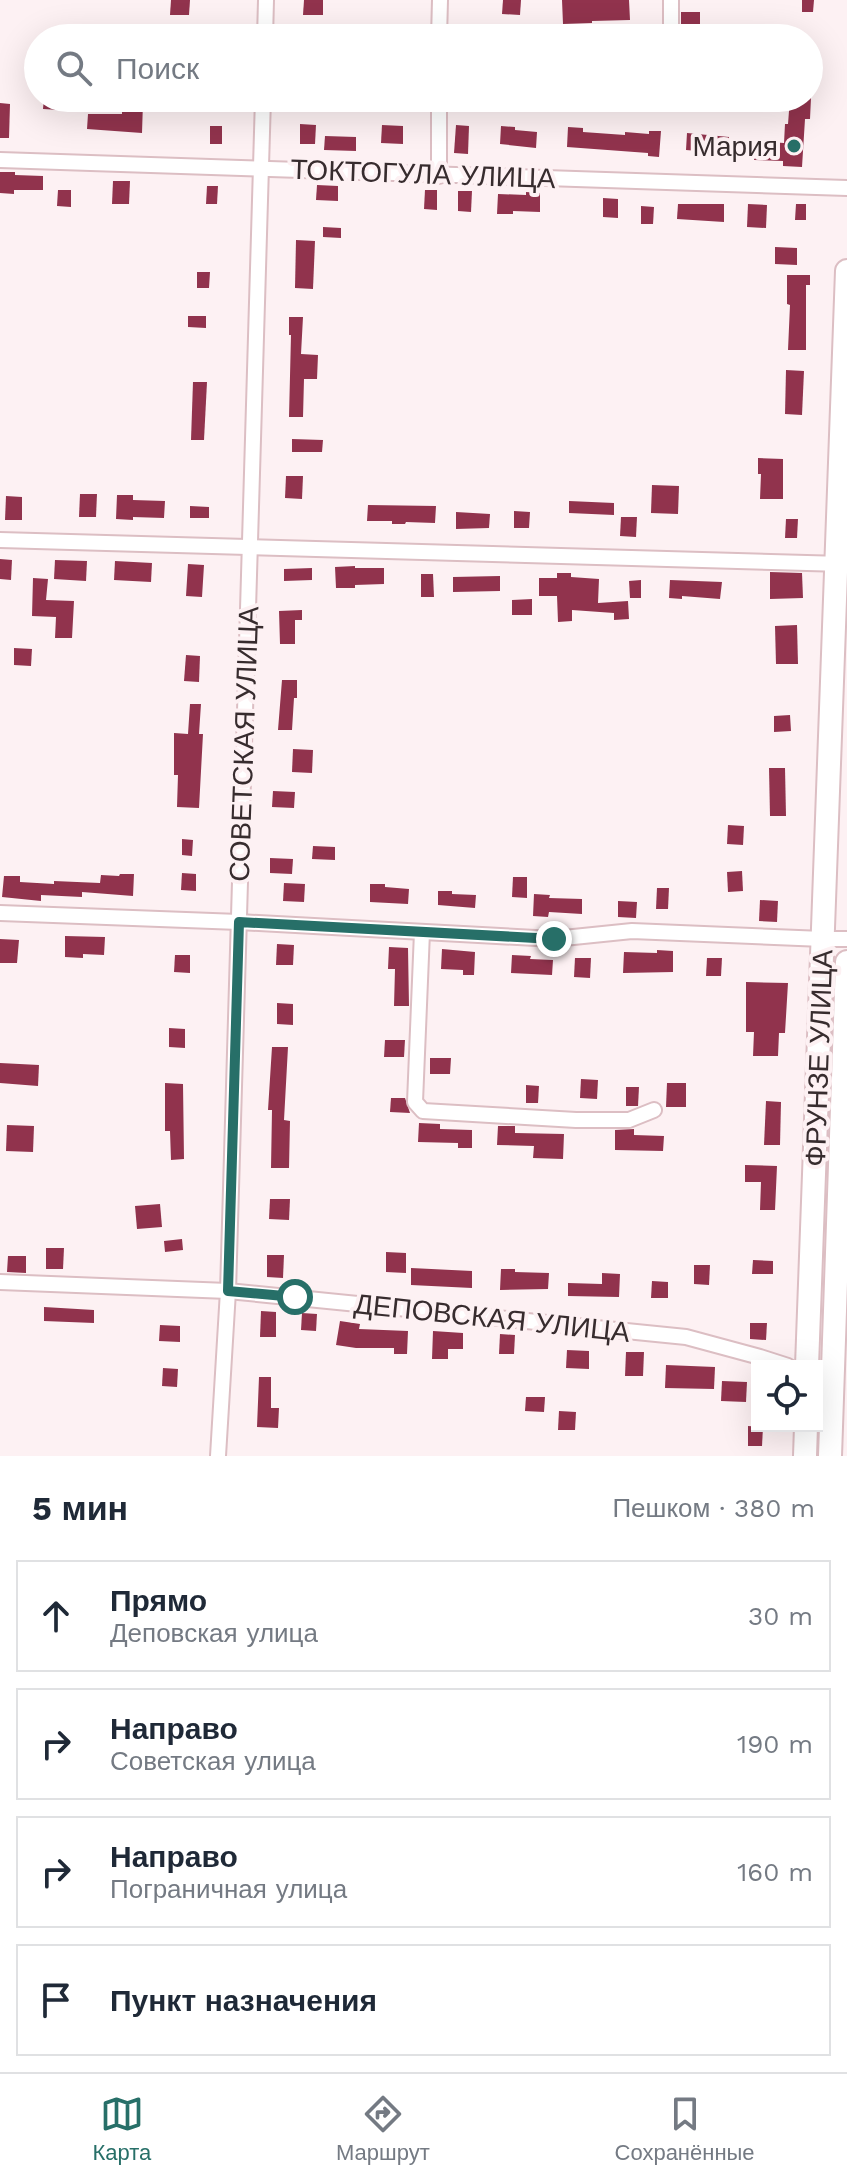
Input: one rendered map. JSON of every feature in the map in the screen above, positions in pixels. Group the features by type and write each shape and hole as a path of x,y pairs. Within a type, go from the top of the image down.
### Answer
{"main road":[{"name":"ФРУНЗЕ УЛИЦА","path":"807,1360 823,939 842,564 847,271"},
{"name":"ФРУНЗЕ УЛИЦА","path":"830,1456 840,1327 847,962"},
{"path":"805,1456 806,1432"}],"street":[{"path":"265,24 266,0"},
{"path":"439,24 440,0"},
{"path":"671,0 671,24"},
{"name":"СОВЕТСКАЯ УЛИЦА","path":"218,1456 228,1283 262,112"},
{"path":"439,112 439,176"},
{"name":"ТОКТОГУЛА УЛИЦА","path":"0,160 847,188"},
{"path":"0,540 842,564"},
{"path":"0,913 554,939 632,931 847,939"},
{"path":"422,932 415,1102 423,1111 629,1120 654,1110"},
{"name":"ДЕПОВСКАЯ УЛИЦА","path":"0,1282 228,1283 686,1337 769,1360"}],"building":[{"path":"171,0 190,0 189,15 170,15"},
{"path":"304,0 323,0 323,15 303,15"},
{"path":"503,0 521,0 520,15 502,14"},
{"path":"562,0 629,0 630,20 563,24"},
{"path":"802,0 814,0 813,12 802,12"},
{"path":"681,12 700,12 700,24 681,24"},
{"path":"0,103 10,104 9,138 0,138"},
{"path":"143,112 142,133 87,129 88,114"},
{"path":"789,112 810,112 810,119 805,119 802,167 783,166 783,161 754,160 754,141 784,143 785,124 788,124"},
{"path":"300,124 316,125 315,144 300,144"},
{"path":"382,125 403,126 403,144 381,143"},
{"path":"456,125 469,126 468,154 454,153"},
{"path":"210,126 222,126 222,144 210,144"},
{"path":"501,126 537,132 536,148 500,144"},
{"path":"568,127 583,128 583,132 625,135 625,132 649,134 649,131 661,131 659,157 648,156 648,153 567,147"},
{"path":"687,133 729,137 728,156 686,150"},
{"path":"325,136 356,137 356,151 324,150"},
{"path":"0,172 43,176 43,190 0,193"},
{"path":"113,181 130,181 129,204 112,204"},
{"path":"317,185 338,186 338,201 316,200"},
{"path":"207,186 218,186 217,204 206,204"},
{"path":"58,190 71,190 71,207 57,206"},
{"path":"425,190 437,190 437,210 424,209"},
{"path":"458,191 472,191 471,212 458,211"},
{"path":"526,192 540,193 540,212 497,214 498,194 526,195"},
{"path":"603,198 618,199 618,218 603,217"},
{"path":"678,204 724,204 724,222 677,219"},
{"path":"748,204 767,205 766,228 747,227"},
{"path":"796,204 806,204 806,220 795,220"},
{"path":"641,206 654,207 653,224 641,224"},
{"path":"323,227 341,228 341,238 323,237"},
{"path":"296,240 315,241 313,289 295,288"},
{"path":"775,247 797,248 797,265 775,264"},
{"path":"197,272 210,272 209,288 197,288"},
{"path":"787,275 810,275 810,285 806,285 806,350 788,350 790,305 787,304"},
{"path":"188,316 206,316 206,328 188,327"},
{"path":"289,317 303,317 301,354 318,355 317,379 304,379 303,417 289,417"},
{"path":"786,370 804,371 802,415 785,414"},
{"path":"193,382 207,382 204,440 191,440"},
{"path":"292,439 323,440 322,452 292,452"},
{"path":"758,458 783,459 783,499 760,499"},
{"path":"286,476 303,476 302,499 285,498"},
{"path":"652,485 679,486 678,514 651,513"},
{"path":"80,494 97,494 96,517 79,517"},
{"path":"117,495 133,495 133,500 165,501 164,518 116,519"},
{"path":"6,496 22,497 22,520 5,520"},
{"path":"569,501 614,503 614,515 569,513"},
{"path":"368,505 436,506 435,523 367,521"},
{"path":"190,506 209,507 209,518 190,518"},
{"path":"514,511 530,512 529,528 514,528"},
{"path":"456,512 490,514 489,528 456,529"},
{"path":"621,517 637,517 636,537 620,536"},
{"path":"786,519 798,519 797,538 785,538"},
{"path":"0,559 12,560 11,580 0,579"},
{"path":"55,560 87,561 86,581 54,579"},
{"path":"115,561 152,563 151,582 114,580"},
{"path":"188,564 204,565 202,597 186,596"},
{"path":"335,567 384,568 384,584 336,588"},
{"path":"312,568 312,580 284,581 284,569"},
{"path":"770,572 802,573 803,598 770,599"},
{"path":"557,573 599,579 598,603 628,601 629,619 614,620 614,613 572,610 572,621 558,622 557,596 539,596 539,578 557,578"},
{"path":"421,574 433,574 434,597 421,597"},
{"path":"500,576 500,591 453,592 453,577"},
{"path":"33,578 48,579 46,600 74,601 72,638 55,638 56,617 32,616"},
{"path":"641,580 641,598 630,598 629,581"},
{"path":"670,580 722,582 720,599 669,598"},
{"path":"532,599 532,615 512,615 512,600"},
{"path":"302,610 302,620 295,620 295,644 280,644 279,611"},
{"path":"797,625 798,664 776,664 775,626"},
{"path":"14,648 32,649 31,666 14,665"},
{"path":"186,655 200,656 199,682 184,681"},
{"path":"282,680 297,680 292,730 278,730"},
{"path":"190,704 201,704 199,734 203,734 199,808 177,807 178,775 174,775 174,733 188,734"},
{"path":"790,715 791,731 774,732 774,716"},
{"path":"293,749 313,750 312,773 292,772"},
{"path":"769,768 785,768 786,816 770,816"},
{"path":"273,791 295,792 294,808 272,807"},
{"path":"728,825 744,826 743,845 727,844"},
{"path":"182,839 193,840 192,856 182,855"},
{"path":"313,846 335,847 335,860 312,859"},
{"path":"270,858 293,859 292,874 270,873"},
{"path":"742,871 743,891 728,892 727,872"},
{"path":"182,873 196,874 196,891 181,890"},
{"path":"134,874 133,896 82,892 82,897 41,895 41,901 2,897 4,876 20,876 20,882 54,884 54,881 100,883 101,875"},
{"path":"513,877 527,877 527,898 512,897"},
{"path":"284,883 305,884 304,902 283,901"},
{"path":"370,884 409,889 408,904 370,902"},
{"path":"657,888 669,888 668,909 656,909"},
{"path":"438,891 476,895 475,908 438,905"},
{"path":"534,894 550,895 549,898 582,899 582,914 549,912 548,917 533,916"},
{"path":"760,900 778,901 777,922 759,921"},
{"path":"618,901 637,902 636,918 618,917"},
{"path":"65,936 105,937 104,955 65,957"},
{"path":"0,939 19,940 17,963 0,963"},
{"path":"277,944 294,945 293,965 276,965"},
{"path":"389,947 408,948 409,1006 394,1006 395,969 388,969"},
{"path":"442,949 475,952 474,975 463,975 463,970 441,969"},
{"path":"657,950 673,951 673,972 623,973 624,952 657,953"},
{"path":"175,955 190,955 190,973 174,972"},
{"path":"512,955 553,960 552,975 511,973"},
{"path":"575,958 591,958 590,978 574,977"},
{"path":"707,958 722,958 721,976 706,976"},
{"path":"746,982 788,983 785,1033 779,1033 778,1056 753,1056 754,1032 746,1032"},
{"path":"277,1003 293,1004 293,1025 277,1024"},
{"path":"169,1028 185,1029 185,1048 169,1047"},
{"path":"385,1040 405,1040 404,1057 384,1057"},
{"path":"272,1047 288,1047 284,1120 290,1121 289,1168 271,1168 272,1110 268,1110"},
{"path":"430,1058 451,1058 450,1074 430,1074"},
{"path":"0,1063 39,1065 38,1086 0,1083"},
{"path":"581,1079 598,1080 597,1099 580,1098"},
{"path":"165,1083 183,1084 184,1159 171,1160 170,1131 165,1131"},
{"path":"667,1083 686,1083 686,1107 666,1107"},
{"path":"526,1085 539,1086 538,1103 526,1103"},
{"path":"626,1087 639,1087 638,1106 626,1106"},
{"path":"391,1098 405,1098 410,1113 390,1112"},
{"path":"766,1101 781,1102 780,1145 764,1145"},
{"path":"419,1123 440,1124 440,1129 472,1130 472,1148 458,1148 458,1143 418,1142"},
{"path":"7,1125 34,1126 33,1152 6,1151"},
{"path":"498,1126 515,1126 515,1133 564,1134 563,1159 533,1158 534,1146 497,1145"},
{"path":"634,1129 634,1135 664,1136 663,1151 615,1150 615,1130"},
{"path":"745,1165 777,1166 775,1210 760,1210 761,1182 745,1182"},
{"path":"270,1199 290,1199 289,1220 269,1219"},
{"path":"160,1204 162,1227 137,1229 135,1206"},
{"path":"182,1239 183,1250 165,1252 164,1241"},
{"path":"46,1248 64,1248 63,1269 46,1269"},
{"path":"386,1252 406,1253 406,1273 386,1272"},
{"path":"267,1255 284,1255 283,1278 267,1277"},
{"path":"8,1256 26,1256 26,1273 7,1272"},
{"path":"753,1260 773,1261 773,1274 752,1274"},
{"path":"694,1265 710,1265 709,1285 694,1284"},
{"path":"411,1268 472,1271 472,1288 411,1285"},
{"path":"501,1269 549,1273 548,1289 500,1290"},
{"path":"602,1273 620,1274 619,1297 568,1296 568,1283 602,1284"},
{"path":"652,1281 668,1282 668,1298 651,1298"},
{"path":"44,1307 94,1310 94,1323 44,1321"},
{"path":"261,1311 276,1312 276,1337 260,1337"},
{"path":"302,1313 317,1314 316,1331 301,1330"},
{"path":"340,1321 360,1324 359,1329 408,1331 407,1354 394,1354 394,1348 336,1345"},
{"path":"750,1323 767,1323 766,1340 750,1339"},
{"path":"160,1325 180,1326 180,1342 159,1341"},
{"path":"433,1331 463,1333 463,1349 448,1349 448,1359 432,1359"},
{"path":"500,1334 515,1335 514,1354 499,1354"},
{"path":"567,1350 589,1351 589,1369 566,1368"},
{"path":"626,1352 644,1352 643,1376 625,1376"},
{"path":"666,1365 715,1367 714,1389 665,1388"},
{"path":"163,1368 178,1369 177,1387 162,1386"},
{"path":"259,1377 271,1377 271,1408 279,1408 278,1428 257,1427"},
{"path":"722,1381 747,1382 746,1402 721,1401"},
{"path":"526,1397 545,1397 544,1412 525,1411"},
{"path":"559,1411 576,1412 575,1430 558,1430"},
{"path":"748,1426 751,1426 751,1432 763,1432 762,1446 748,1446"}],"place":[{"name":"Мария","path":"794,146"}],"route":[{"path":"295,1297 228,1291 239,922 554,939"}]}
